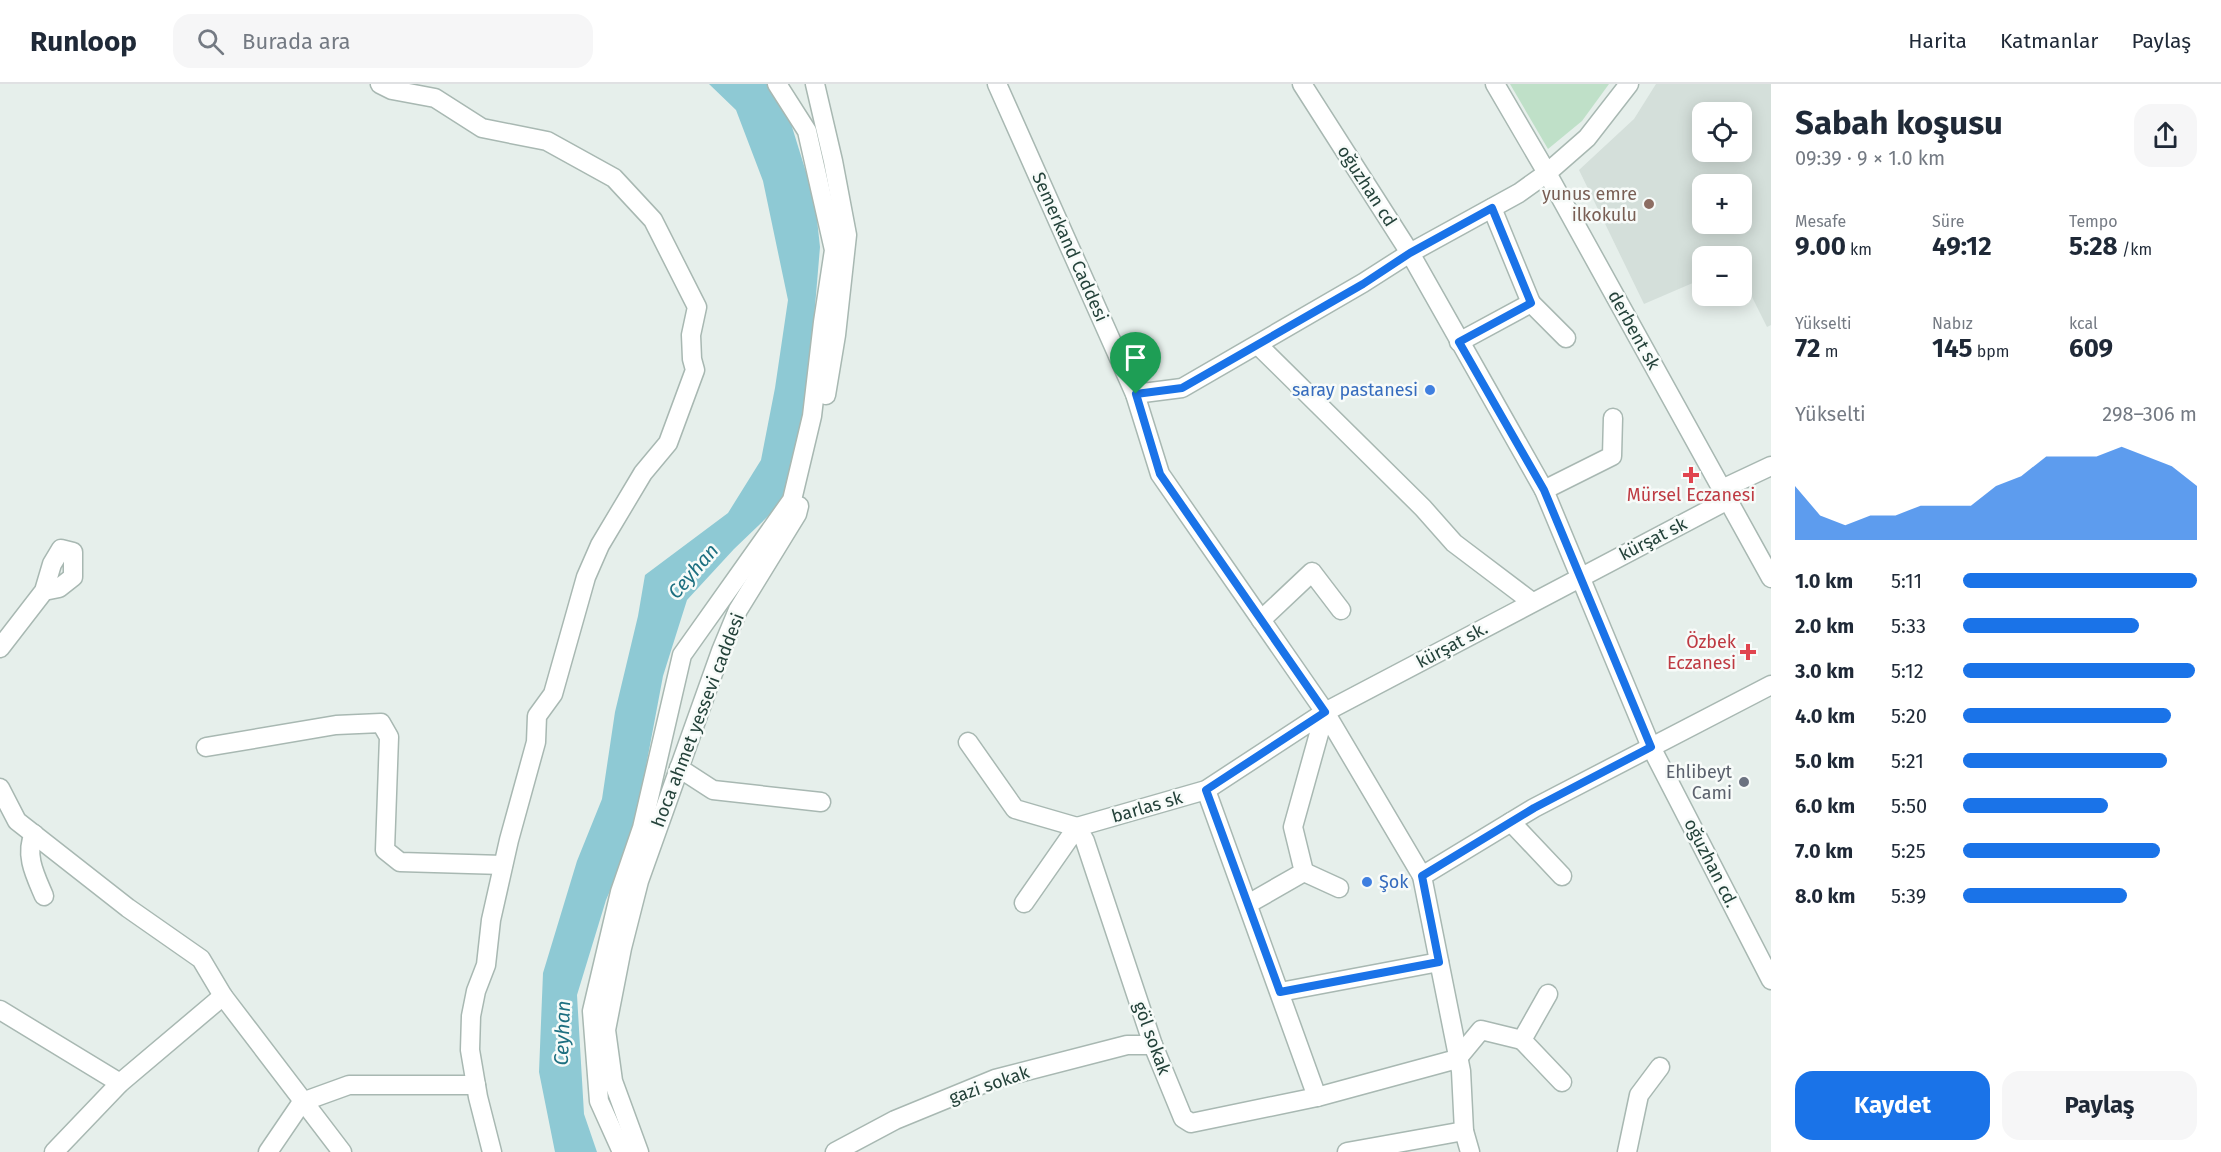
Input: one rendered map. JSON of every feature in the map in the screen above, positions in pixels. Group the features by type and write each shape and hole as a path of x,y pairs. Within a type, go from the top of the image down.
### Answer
{"street":[{"path":"380,84 392,90 435,98 482,128 547,141 614,178 653,220 697,307 691,335 695,370 668,443 644,473 618,513 586,577 553,694 537,716 536,742 503,865 491,920 486,965 476,991 471,1017 470,1050 492,1152"},
{"path":"622,1152 599,1101 592,1011 620,892 642,828 682,655 792,500 812,416 834,249 807,131 777,84"},
{"name":"hoca ahmet yessevi caddesi","path":"639,1152 613,1081 606,1030 622,948 639,881 721,651 738,610 797,514 815,455 836,335 847,235 833,160 815,84"},
{"name":"Semerkand Caddesi","path":"997,84 1136,394 1160,474 1325,712 1422,876 1461,1071 1464,1131 1470,1152"},
{"name":"oğuzhan cd","path":"1302,84 1410,253 1544,490 1579,577"},
{"name":"derbent sk","path":"1495,84 1547,173 1771,578"},
{"path":"1136,394 1182,388 1363,284 1410,253 1492,208 1547,173 1587,138 1629,84"},
{"path":"1492,208 1531,303 1566,338"},
{"path":"1459,342 1531,303"},
{"path":"1258,345 1423,508 1454,543 1532,602"},
{"path":"1544,490 1612,456 1613,418"},
{"name":"kürşat sk","path":"1579,577 1725,495 1771,466"},
{"path":"1261,620 1312,572 1341,610"},
{"name":"kürşat sk.","path":"1325,712 1579,577"},
{"name":"oğuzhan cd.","path":"1579,577 1651,747 1771,980"},
{"path":"0,648 44,591"},
{"path":"1422,876 1534,808 1771,685"},
{"path":"1304,872 1293,827 1325,712"},
{"name":"barlas sk","path":"1077,827 1206,790 1325,712"},
{"path":"206,747 336,725 381,723 388,737 385,850 400,862 503,865"},
{"path":"968,742 1015,809 1077,827 1024,903"},
{"path":"679,768 713,790 821,802"},
{"path":"1206,790 1317,1097"},
{"path":"1,791 16,821 128,908 201,959 223,996 342,1152"},
{"path":"1511,822 1562,876"},
{"name":"göl sokak","path":"1077,827 1085,840 1153,1045 1183,1118 1191,1123 1317,1097 1457,1059"},
{"path":"34,834 30,844 32,869 44,896"},
{"path":"1304,872 1339,888"},
{"path":"1248,904 1304,872"},
{"path":"1280,992 1439,962"},
{"path":"1522,1040 1548,994"},
{"path":"54,1152 120,1083 223,996"},
{"path":"0,1010 120,1083"},
{"path":"1457,1059 1481,1030 1522,1040 1562,1082"},
{"name":"gazi sokak","path":"835,1152 895,1120 995,1079 1127,1045 1153,1045"},
{"path":"1628,1152 1639,1095 1660,1067"},
{"path":"268,1152 302,1102 349,1085 476,1085"},
{"path":"1347,1152 1464,1131"}],"shaded area":[{"name":"yunus emre ilkokulu","path":"1656,84 1771,84 1771,325 1767,327 1752,297 1752,246 1692,246 1692,283 1644,304 1579,170 1634,119"}],"green space":[{"path":"1510,84 1609,84 1582,121 1548,149"}],"water":[{"name":"Ceyhan","path":"709,84 769,84 784,101 815,201 820,247 805,426 785,500 734,549 687,600 663,676 632,841 606,900 577,995 584,1114 597,1152 555,1152 539,1072 543,973 577,861 602,799 615,712 638,616 645,575 728,513 761,460 775,388 788,300 763,181 736,110"}],"place":[{"name":"yunus emre ilkokulu","path":"1649,204"},
{"name":"saray pastanesi","path":"1430,390"},
{"name":"Mürsel Eczanesi","path":"1691,475"},
{"name":"Özbek Eczanesi","path":"1748,652"},
{"name":"Ehlibeyt Cami","path":"1744,782"},
{"name":"Şok","path":"1367,882"}],"route":[{"path":"1492,208 1531,303 1459,342 1544,490 1651,747 1534,808 1422,876 1439,962 1280,992 1206,790 1325,712 1160,474 1136,394 1182,388 1363,284 1410,253 1492,208"}]}
